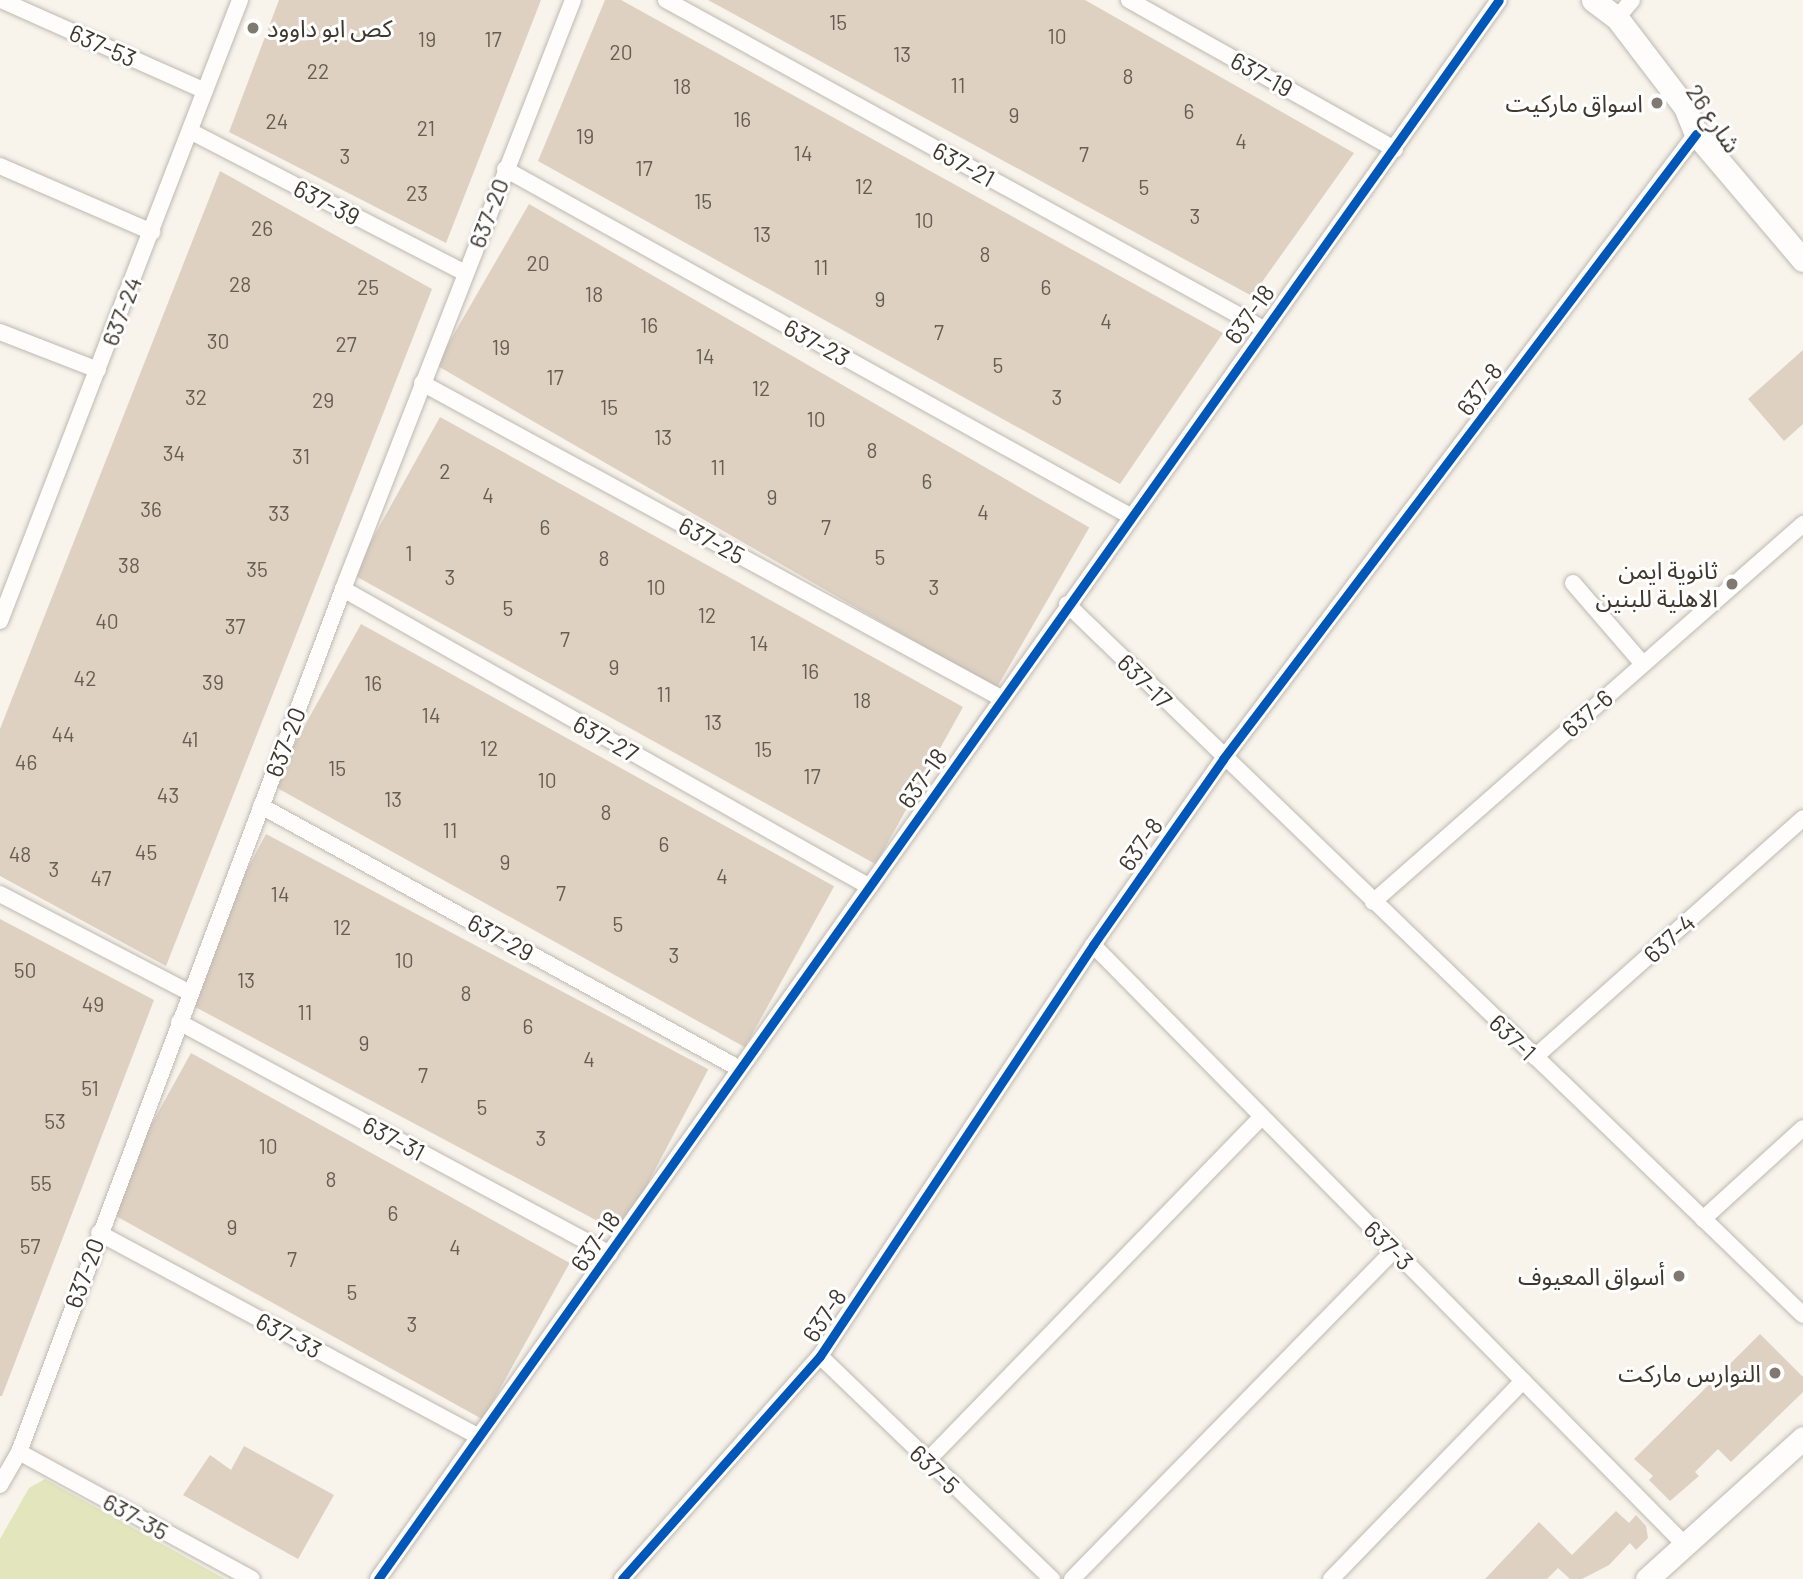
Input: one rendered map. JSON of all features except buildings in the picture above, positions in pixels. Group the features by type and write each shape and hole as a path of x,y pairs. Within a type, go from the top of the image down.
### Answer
{"street":[{"name":"637-53","path":"1,0 205,91"},
{"name":"637-24","path":"0,619 240,0"},
{"name":"637-20","path":"0,1485 19,1452 343,589 573,0"},
{"name":"637-21","path":"666,0 1262,328"},
{"name":"637-19","path":"1129,0 1395,149"},
{"name":"637-18","path":"378,1579 870,887 1262,328 1395,149 1499,0"},
{"name":"شارع 26","path":"1592,0 1617,18 1685,107 1696,134 1803,260"},
{"path":"1617,18 1632,0"},
{"name":"637-39","path":"190,131 465,273"},
{"name":"637-8","path":"622,1579 820,1356 1093,946 1223,759 1696,134"},
{"path":"0,166 152,232"},
{"name":"637-23","path":"505,169 1130,516"},
{"path":"0,331 98,370"},
{"name":"637-25","path":"422,383 1001,698"},
{"name":"637-6","path":"1373,902 1803,524"},
{"path":"1573,583 1643,664"},
{"name":"637-27","path":"343,589 870,887"},
{"name":"637-17","path":"1067,604 1223,759"},
{"name":"637-1","path":"1223,759 1803,1315"},
{"name":"637-29","path":"261,806 740,1069"},
{"name":"637-4","path":"1535,1058 1803,818"},
{"path":"0,894 190,993"},
{"name":"637-3","path":"1093,946 1685,1545"},
{"name":"637-31","path":"179,1022 610,1254"},
{"path":"927,1461 1262,1117"},
{"path":"1703,1219 1803,1128"},
{"name":"637-33","path":"99,1233 479,1437"},
{"path":"1072,1579 1394,1250"},
{"name":"637-5","path":"820,1356 1052,1579"},
{"path":"1331,1579 1523,1381"},
{"path":"1647,1579 1803,1438"},
{"name":"637-35","path":"19,1452 252,1579"}],"green space":[{"path":"45,1479 225,1579 0,1579 0,1539 29,1488"}],"cycle path":[{"path":"378,1579 1499,0"},
{"path":"622,1579 820,1356 1093,945 1223,759 1696,134"}],"place":[{"name":"كص ابو داوود","path":"253,28"},
{"name":"اسواق ماركيت","path":"1657,103"},
{"name":"ثانوية ايمن الاهلية للبنين","path":"1732,584"},
{"name":"أسواق المعيوف","path":"1679,1276"},
{"name":"النوارس ماركت","path":"1775,1373"}]}
